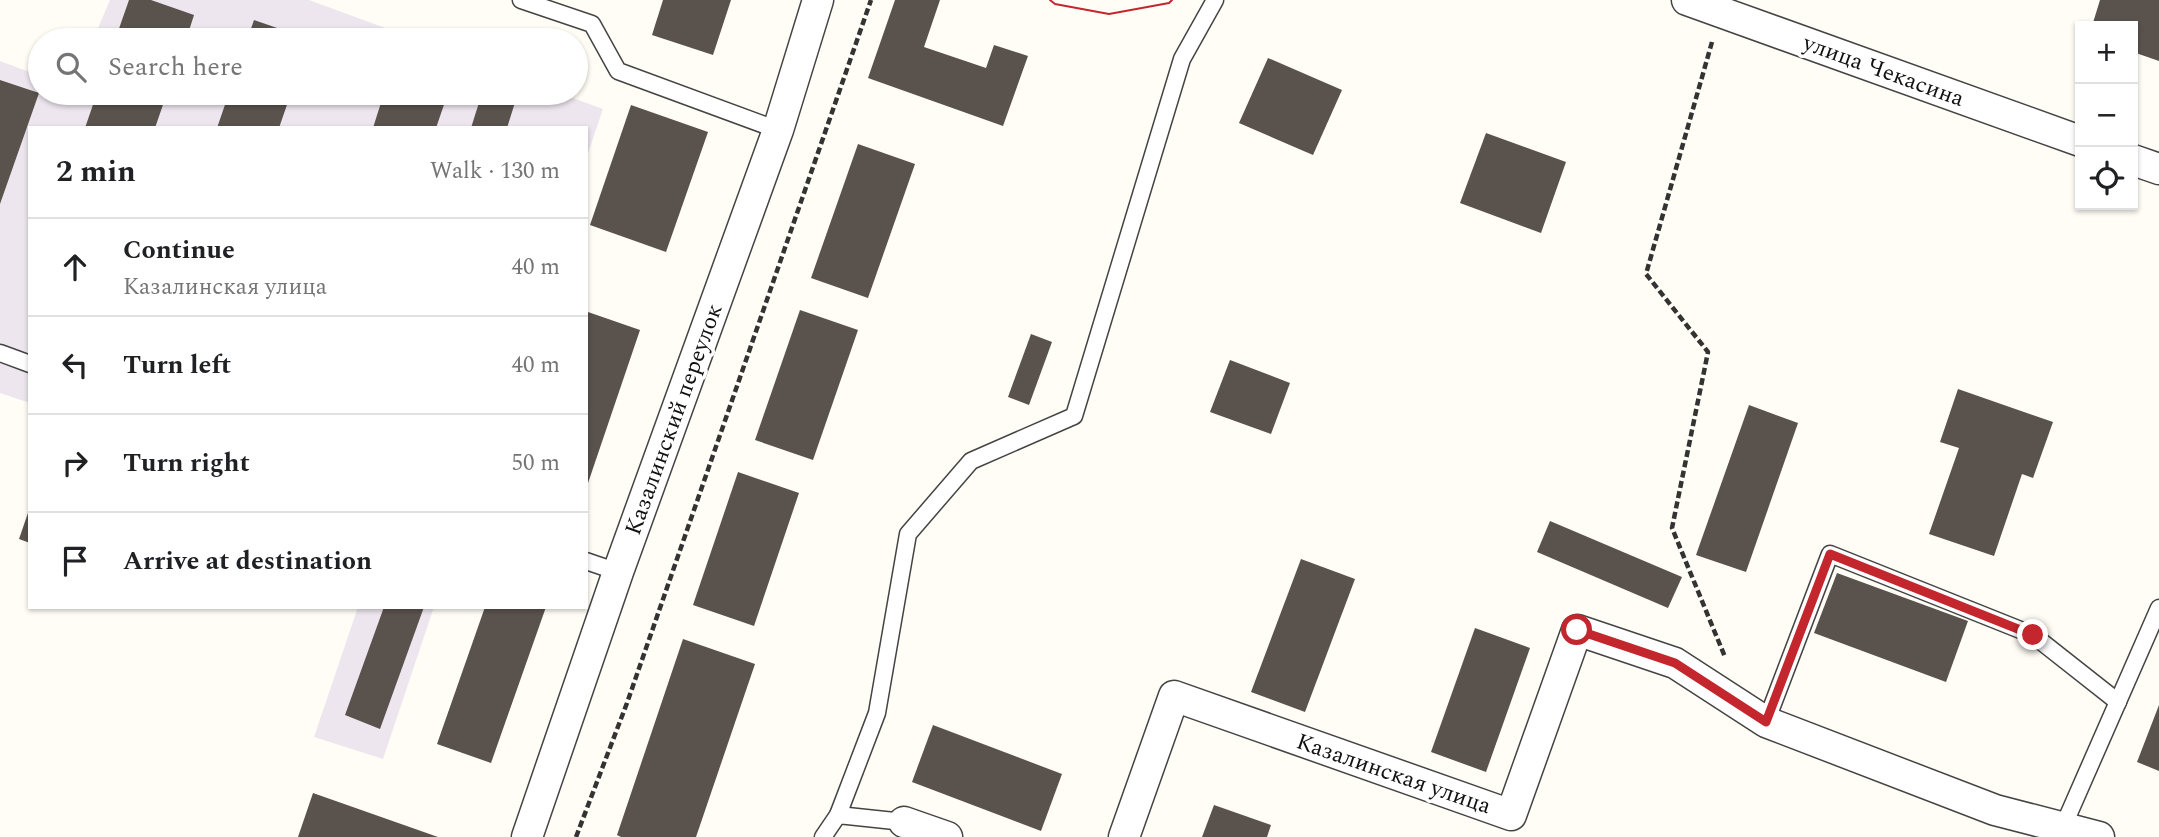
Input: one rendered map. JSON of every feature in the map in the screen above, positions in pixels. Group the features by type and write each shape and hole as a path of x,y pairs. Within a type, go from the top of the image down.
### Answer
{"street":[{"name":"Казалинский переулок","path":"527,837 618,572 778,130 818,0"},
{"name":"улица Чекасина","path":"1687,0 2075,139"},
{"path":"2138,162 2159,169"},
{"name":"Казалинская улица","path":"1124,837 1174,696 1511,815 1577,630 1675,663 1766,722 1994,810 2099,837"},
{"path":"904,822 947,837"}],"lane":[{"path":"521,0 592,24 618,71 778,130"},
{"path":"823,837 838,815 877,713 908,534 971,461 1074,416 1182,59 1215,0"},
{"path":"0,353 28,362"},
{"path":"1766,722 1830,554 2033,635 2118,702"},
{"path":"588,562 618,572"},
{"path":"2063,827 2159,608"},
{"path":"838,815 904,822"}],"path":[{"path":"576,837 627,703 871,0"},
{"path":"1721,11 1646,274 1708,352 1672,528 1726,658"}],"shaded area":[{"path":"110,0 309,0 385,28 98,28"},
{"path":"0,61 28,72 28,105 588,104 603,109 588,153 588,126 28,126 28,402 0,393"},
{"path":"357,609 433,609 383,759 314,737"}],"building":[{"path":"129,0 151,0 194,15 190,28 119,28"},
{"path":"663,0 731,0 713,55 652,35"},
{"path":"895,0 940,0 924,47 986,68 994,45 1028,56 1003,126 868,78"},
{"path":"2100,0 2159,0 2159,61 2138,54 2138,21 2094,21"},
{"path":"254,20 277,28 251,28"},
{"path":"1268,58 1342,90 1313,155 1239,123"},
{"path":"0,80 28,89 28,105 35,105 0,204"},
{"path":"93,105 163,105 156,126 86,126"},
{"path":"225,105 287,105 280,126 218,126"},
{"path":"380,105 444,105 437,126 374,126"},
{"path":"478,105 514,105 508,126 472,126"},
{"path":"631,105 708,132 666,252 590,225"},
{"path":"1486,133 1566,162 1541,233 1460,203"},
{"path":"858,144 915,164 868,298 811,278"},
{"path":"800,310 858,330 813,460 755,440"},
{"path":"588,312 640,330 588,483"},
{"path":"1031,334 1052,342 1029,405 1008,397"},
{"path":"1230,360 1290,383 1271,434 1210,412"},
{"path":"1958,389 2053,422 2033,478 2022,474 1994,556 1929,534 1959,448 1940,442"},
{"path":"1749,405 1798,423 1746,572 1696,555"},
{"path":"738,472 799,493 754,626 693,605"},
{"path":"28,513 28,542 19,539"},
{"path":"1550,521 1682,577 1668,608 1537,552"},
{"path":"1301,559 1355,579 1305,712 1251,692"},
{"path":"1837,573 1968,621 1946,682 1814,633"},
{"path":"383,609 423,609 380,729 345,715"},
{"path":"484,609 545,609 491,763 437,744"},
{"path":"1475,628 1530,648 1486,772 1431,752"},
{"path":"683,639 755,664 696,837 621,837 617,835"},
{"path":"2159,705 2159,771 2137,762"},
{"path":"933,725 1062,774 1041,831 912,782"},
{"path":"313,793 438,837 298,837"},
{"path":"1214,805 1271,825 1267,837 1202,837"}],"tram line":[{"path":"1050,0 1055,4 1109,14 1169,3 1172,0"}],"route":[{"path":"1577,630 1675,663 1766,722 1830,554 2033,635"}]}
